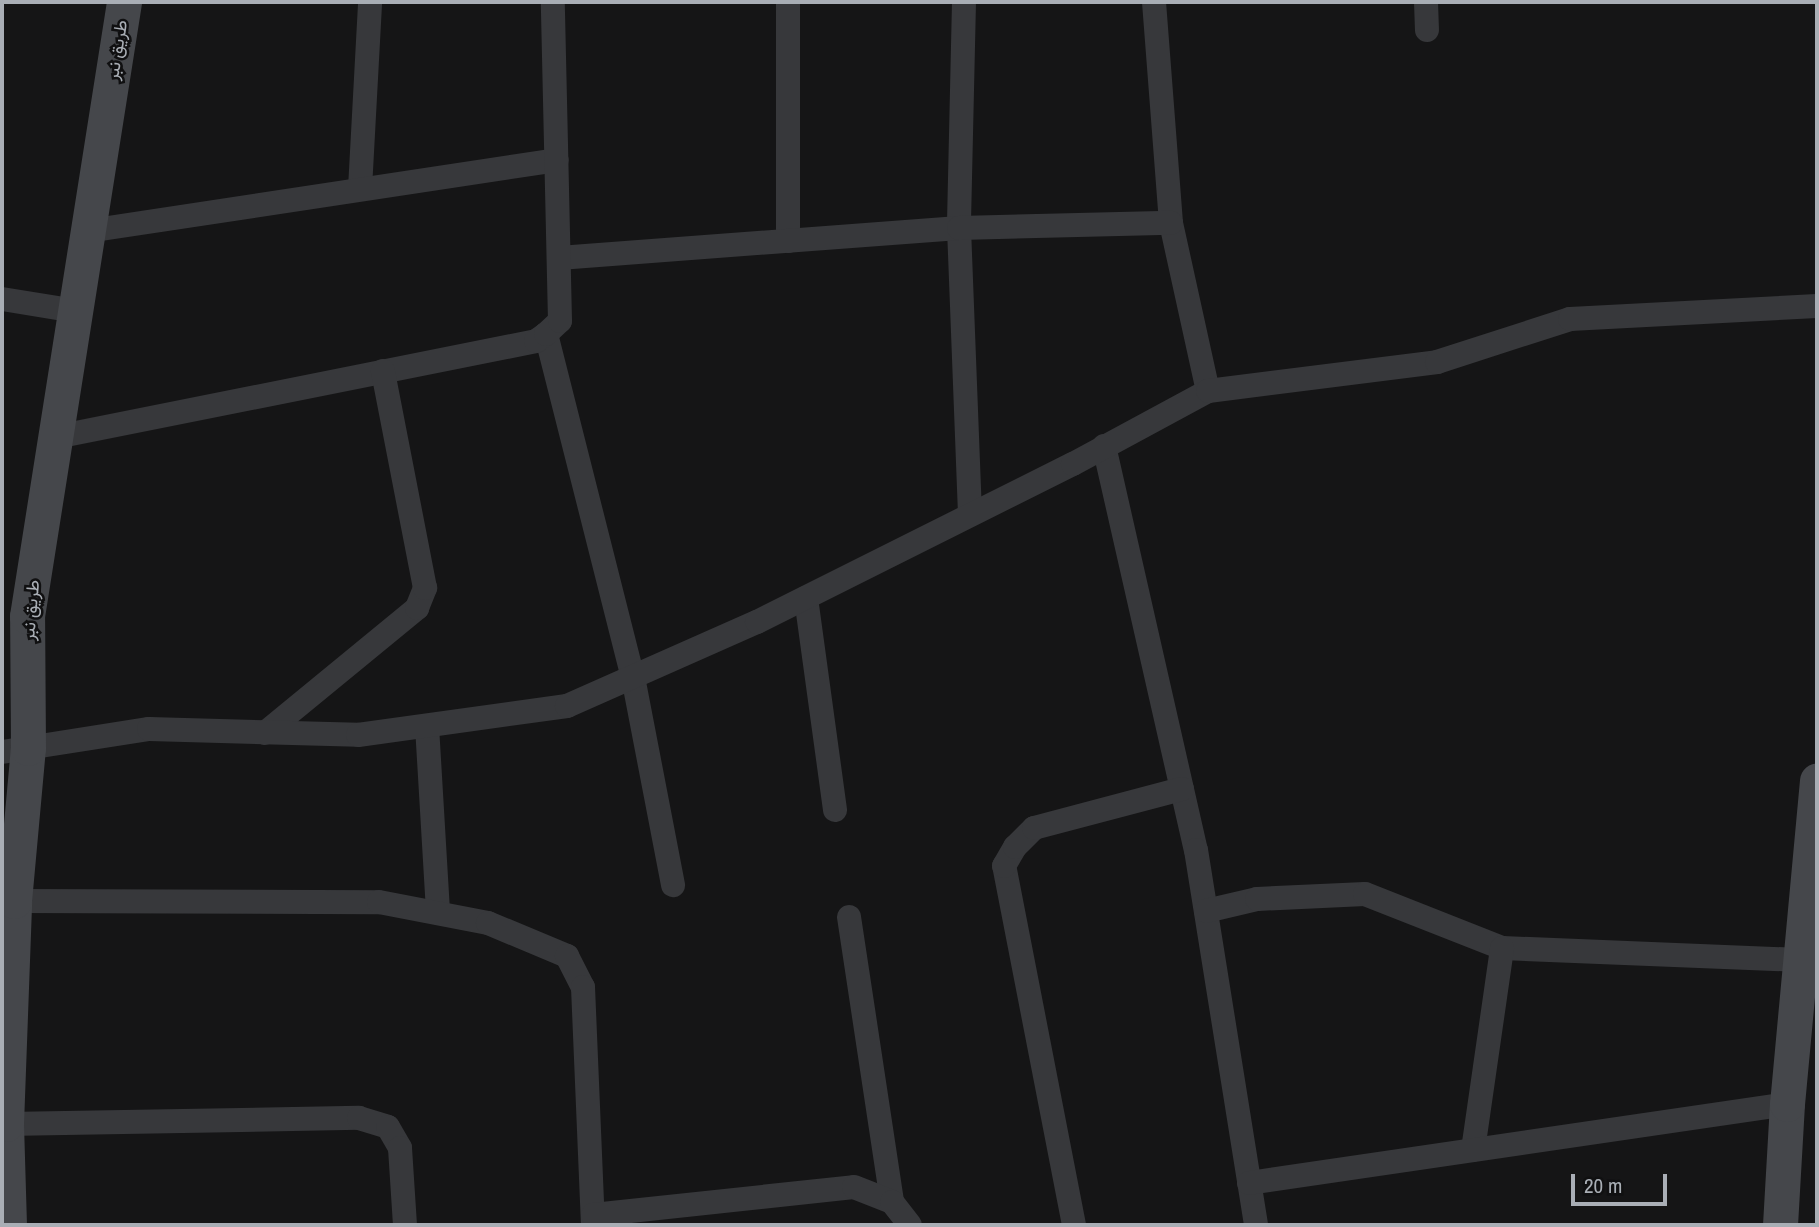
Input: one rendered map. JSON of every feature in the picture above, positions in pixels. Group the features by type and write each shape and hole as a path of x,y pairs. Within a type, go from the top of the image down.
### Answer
{"main road":[{"name":"طريق نبر","path":"9,1225 6,1124 14,901 15,750 27,616 124,2"},
{"path":"1780,1225 1787,1104 1817,780"}],"street":[{"path":"360,189 370,2"},
{"path":"56,437 536,341 547,334 560,321 553,2"},
{"path":"788,2 788,241"},
{"path":"964,2 959,228 970,515"},
{"path":"1154,2 1171,223 1208,391"},
{"path":"1426,2 1427,30"},
{"path":"88,231 556,160"},
{"path":"559,258 959,228 1171,223"},
{"path":"2,299 75,311"},
{"path":"15,750 149,729 358,735 567,706 806,598 1208,391 1437,362 1570,319 1817,306"},
{"path":"547,334 633,677 673,885"},
{"path":"265,733 417,608 425,588 383,371"},
{"path":"1104,446 1182,789 1206,911 1256,1225"},
{"path":"806,598 835,810"},
{"path":"427,726 438,913"},
{"path":"1074,1225 1003,866 1015,847 1034,828 1182,789"},
{"path":"1206,911 1257,899 1364,894 1502,948 1800,960"},
{"path":"14,901 379,902 488,923 567,956 583,987 593,1220 853,1187 892,1202"},
{"path":"849,917 892,1202 910,1225"},
{"path":"1473,1150 1502,948"},
{"path":"1249,1183 1787,1104"},
{"path":"6,1124 359,1118 388,1127 400,1148 405,1225"}]}
